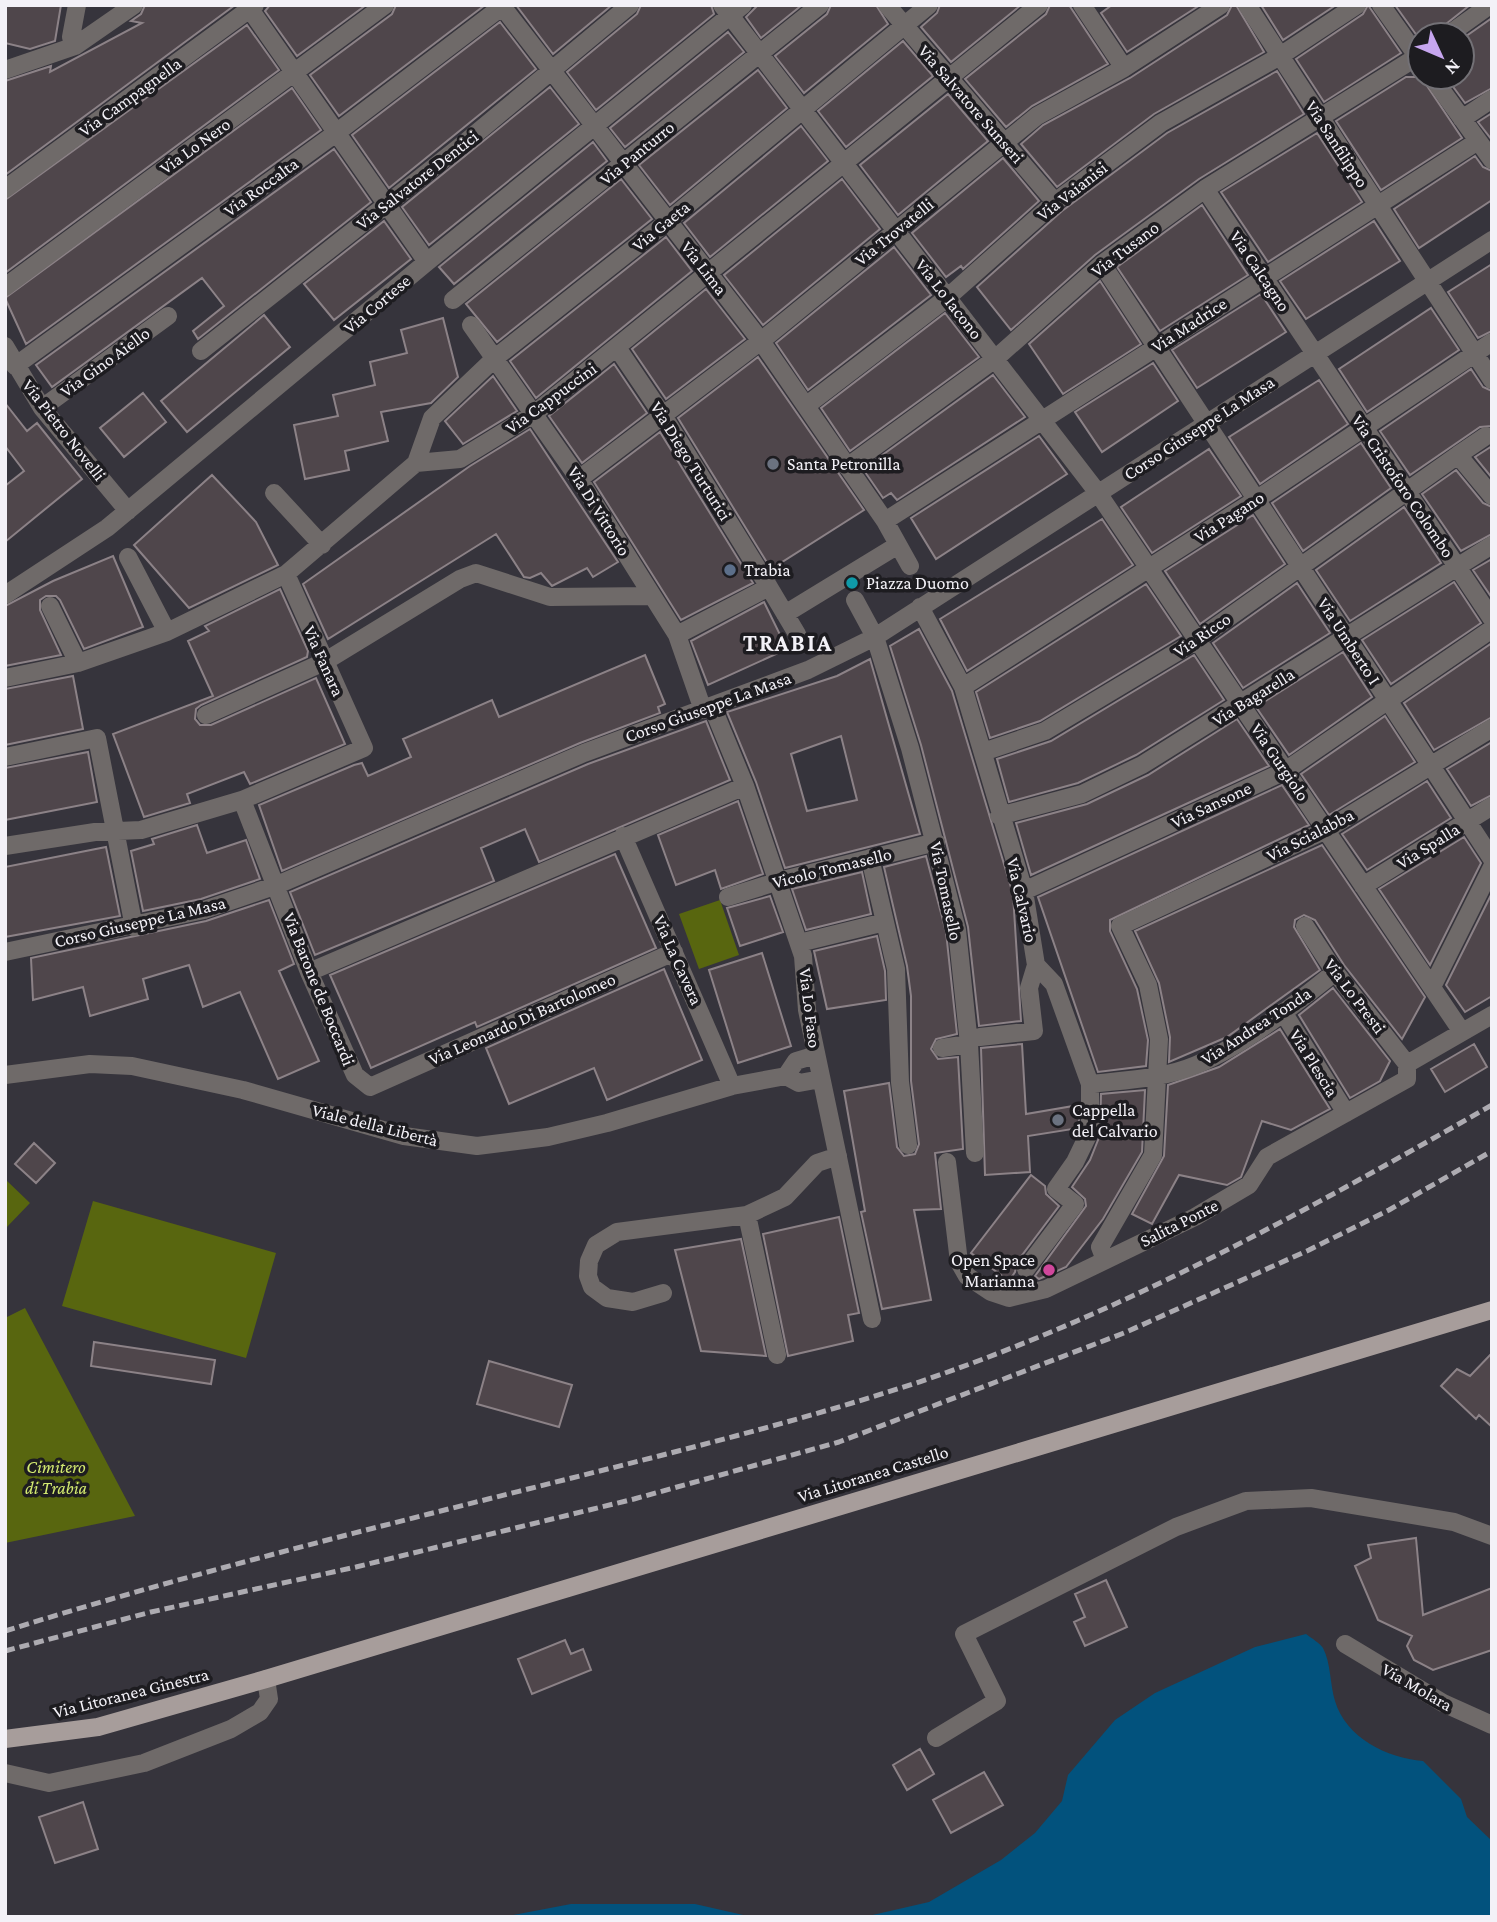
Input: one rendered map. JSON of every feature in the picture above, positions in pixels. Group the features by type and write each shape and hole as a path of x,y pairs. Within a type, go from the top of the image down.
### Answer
{"main road":[{"name":"Via Litoranea Castello","path":"267,1679 1492,1310"},
{"name":"Via Litoranea Ginestra","path":"5,1739 98,1727 267,1679"}],"street":[{"path":"75,47 71,37 77,5"},
{"path":"5,70 75,47 134,5"},
{"name":"Via Lo Nero","path":"5,287 385,5"},
{"name":"Via Salvatore Dentici","path":"201,351 386,205 630,5"},
{"name":"Via Panturro","path":"453,300 820,5"},
{"name":"Via Salvatore Sunseri","path":"887,5 1055,202"},
{"name":"Via Gaeta","path":"415,463 432,418 495,358 668,221 929,5"},
{"name":"Via Cappuccini","path":"415,463 460,459 535,413 618,349 1039,5"},
{"name":"Via Trovatelli","path":"579,479 761,341 1037,116 1124,68 1221,5"},
{"name":"Via Sanfilippo","path":"1247,5 1492,380"},
{"name":"Via Vaianisi","path":"807,405 948,298 1055,202 1161,123 1280,56 1357,5"},
{"path":"1381,5 1406,39"},
{"path":"1468,21 1490,5"},
{"name":"Via Lima","path":"502,6 761,341 885,521 911,566"},
{"name":"Via Roccalta","path":"15,366 336,133 502,6"},
{"path":"250,7 427,261"},
{"name":"Via Campagnella","path":"5,188 250,7"},
{"path":"1088,8 1124,68"},
{"name":"Via Lo Iacono","path":"732,9 759,54 1098,493"},
{"name":"Via Cortese","path":"5,595 128,511 427,261 595,126 732,9"},
{"name":"Via Tusano","path":"848,467 995,359 1102,264 1205,189 1406,65"},
{"path":"1442,91 1492,160"},
{"path":"1462,119 1492,99"},
{"name":"Via Madrice","path":"885,521 1044,422 1158,345 1478,141"},
{"name":"Via Calcagno","path":"1205,189 1315,354"},
{"name":"Corso Giuseppe La Masa","path":"5,953 204,910 277,885 584,753 808,670 875,637 1492,240"},
{"path":"1102,264 1208,422"},
{"name":"Via Gino Aiello","path":"42,408 168,316"},
{"name":"Via Di Vittorio","path":"471,325 579,479 677,635 708,708"},
{"name":"Via Pagano","path":"963,687 1150,569 1492,342"},
{"name":"Via Pietro Novelli","path":"5,346 42,408 128,511"},
{"name":"Via Diego Turturici","path":"618,349 664,416 797,634"},
{"name":"Via Cristoforo Colombo","path":"1315,354 1492,619"},
{"name":"Via Umberto I","path":"1208,422 1492,859"},
{"name":"Via Ricco","path":"983,752 1045,731 1196,640 1486,436"},
{"path":"1458,455 1492,496"},
{"path":"5,678 78,663 167,632 286,573 415,463"},
{"path":"274,493 322,545"},
{"name":"Via Gurgiolo","path":"1098,493 1462,1032"},
{"path":"785,614 898,545"},
{"name":"Via Bagarella","path":"999,816 1083,794 1142,765 1348,638 1492,545"},
{"path":"128,556 167,632"},
{"name":"Via Fanara","path":"242,800 364,748 286,573"},
{"path":"206,715 324,662 460,579 476,573 550,597 652,596"},
{"path":"677,635 765,581"},
{"name":"Via Tomasello","path":"855,600 875,637 936,842 957,930 975,1041 975,1153"},
{"path":"50,606 78,663"},
{"name":"Via Calvario","path":"920,607 963,687 999,816 1024,891 1036,965 1054,984 1090,1084 1090,1131 1075,1162 1056,1189 1075,1204 1026,1269"},
{"name":"Via Sansone","path":"1024,891 1286,771 1492,629"},
{"name":"Via Lo Faso","path":"708,708 745,786 803,956 807,1010 872,1320"},
{"name":"Via Scialabba","path":"1158,1076 1159,1039 1148,985 1119,926 1326,830 1432,768 1492,728"},
{"path":"5,757 97,738 134,927"},
{"path":"309,972 745,786"},
{"path":"5,846 69,835 141,830 242,800"},
{"name":"Via Barone de Boccardi","path":"242,800 309,972 355,1075 370,1087"},
{"name":"Via Spalla","path":"1363,886 1492,806"},
{"name":"Via La Cavera","path":"623,836 732,1086"},
{"name":"Vicolo Tomasello","path":"728,897 779,881 936,842"},
{"path":"870,859 896,969 900,1082 908,1145"},
{"path":"1432,987 1492,867"},
{"path":"799,943 885,922"},
{"name":"Via Lo Presti","path":"1305,926 1335,972 1407,1064"},
{"name":"Via Leonardo Di Bartolomeo","path":"370,1087 674,952"},
{"path":"942,1048 1034,1031 1029,988 1036,965"},
{"name":"Via Andrea Tonda","path":"1090,1084 1158,1076 1196,1065 1283,1012 1335,972"},
{"name":"Via Plescia","path":"1283,1012 1346,1113"},
{"name":"Salita Ponte","path":"947,1162 959,1262 967,1276 992,1292 1009,1298 1027,1295 1070,1279 1105,1259 1195,1217 1249,1185 1266,1157 1407,1079 1407,1064 1492,1015"},
{"name":"Viale della Libertà","path":"5,1075 90,1063 132,1066 243,1090 404,1136 477,1146 548,1137 607,1123 732,1086 786,1076 796,1061 816,1055"},
{"path":"786,1076 799,1083 821,1079"},
{"path":"1105,1259 1100,1247 1153,1155 1158,1076"},
{"path":"663,1293 633,1302 607,1298 592,1287 588,1276 589,1261 596,1245 617,1232 747,1215 785,1197 817,1163 838,1156"},
{"path":"747,1215 777,1355"},
{"path":"936,1738 997,1701 964,1634 1176,1527 1245,1501 1311,1498 1443,1520 1492,1536"},
{"name":"Via Molara","path":"1345,1644 1443,1703 1492,1725"},
{"path":"5,1773 48,1783 144,1763 231,1729 260,1712 270,1699 267,1679"}],"green space":[{"path":"720,900 739,955 699,969 679,914"},
{"path":"5,1179 30,1203 5,1229"},
{"path":"93,1201 276,1253 246,1358 62,1306"},
{"name":"Cimitero di Trabia","path":"25,1308 135,1516 5,1543 5,1318"}],"water":[{"path":"1306,1634 1323,1648 1328,1660 1335,1701 1348,1726 1382,1750 1396,1756 1423,1761 1461,1799 1467,1817 1492,1841 1492,1917 864,1917 929,1902 1001,1860 1035,1833 1062,1801 1068,1775 1115,1720 1155,1693 1255,1647"},
{"path":"571,1904 695,1904 752,1917 503,1917"}],"building":[{"path":"5,5 61,5 55,41 30,49 5,43"},
{"path":"145,5 235,5 5,175 5,81 51,66 50,72 142,23 131,21 141,14"},
{"path":"270,5 366,5 297,56 265,11"},
{"path":"396,5 485,5 339,116 310,75 392,14"},
{"path":"516,5 612,5 553,54"},
{"path":"641,5 711,5 714,14 596,110 567,72 637,14"},
{"path":"758,5 802,5 761,38 746,17"},
{"path":"831,5 876,5 888,24 804,93 775,56 827,14"},
{"path":"940,5 1021,5 951,62 921,27 937,13"},
{"path":"1050,5 1069,5 1108,64 1032,106 1006,127 965,79 1046,14"},
{"path":"1112,5 1200,5 1127,52 1101,13"},
{"path":"1232,5 1236,5 1264,52 1154,114 1057,187 1021,144 1043,125 1130,78 1227,15"},
{"path":"1261,5 1336,5 1283,40"},
{"path":"1368,5 1401,53 1324,102 1296,59 1363,14"},
{"path":"1395,5 1470,5 1450,21 1406,21"},
{"path":"1492,18 1492,88 1465,103 1456,91 1476,91 1476,29"},
{"path":"500,22 536,69 389,188 352,135"},
{"path":"247,25 279,70 5,273 5,200"},
{"path":"728,32 744,52 625,147 610,128"},
{"path":"903,41 933,76 846,147 818,111"},
{"path":"758,70 787,108 670,205 639,165"},
{"path":"1277,71 1304,114 1199,179 1095,255 1011,330 977,287 1062,211 1167,133"},
{"path":"1406,77 1406,91 1430,91 1462,138 1381,190 1336,121"},
{"path":"550,87 579,124 429,245 402,207"},
{"path":"292,88 321,130 26,344 5,298"},
{"path":"948,94 988,141 898,215 860,165"},
{"path":"1492,113 1492,140 1478,122"},
{"path":"801,126 828,161 710,257 684,223"},
{"path":"1317,133 1362,202 1268,262 1221,192"},
{"path":"593,142 607,161 454,284 439,267"},
{"path":"334,149 371,202 198,339 193,331 224,306 202,278 52,387 36,365"},
{"path":"1475,156 1483,167 1492,171 1492,200 1419,248 1394,209"},
{"path":"1003,158 1039,201 963,269 961,266 946,277 912,233"},
{"path":"621,179 652,219 497,342 466,304"},
{"path":"842,179 880,229 763,325 724,275"},
{"path":"1202,205 1248,275 1160,331 1117,267"},
{"path":"384,221 411,259 334,320 304,284"},
{"path":"1374,221 1400,261 1306,319 1280,281"},
{"path":"666,237 692,271 536,398 510,361"},
{"path":"894,247 931,295 808,390 776,343"},
{"path":"1492,264 1492,331 1478,338 1448,292"},
{"path":"1100,281 1141,344 1063,394 1029,344"},
{"path":"706,289 745,339 666,399 632,349"},
{"path":"1261,294 1286,332 1197,388 1172,350"},
{"path":"1431,308 1459,350 1367,412 1339,369"},
{"path":"945,313 979,357 850,451 821,408"},
{"path":"264,315 290,347 187,432 161,401"},
{"path":"443,318 458,377 431,403 381,412 388,441 345,451 349,470 305,479 294,425 338,416 333,395 375,385 370,362 407,353 401,330"},
{"name":"Santa Petronilla","path":"758,357 864,510 771,569 678,418"},
{"path":"1153,363 1178,401 1102,452 1075,412"},
{"path":"614,364 647,413 582,463 549,416"},
{"path":"1471,369 1483,387 1492,391 1492,426 1480,427 1410,475 1380,431"},
{"path":"993,375 1025,417 897,500 891,493 883,498 863,469"},
{"path":"493,376 517,411 463,444 445,421"},
{"path":"1319,380 1348,424 1260,484 1229,437"},
{"path":"143,393 166,422 124,457 100,428"},
{"path":"5,403 27,431 37,423 82,479 5,542 5,486 24,471 5,446"},
{"path":"530,429 618,562 593,577 587,568 552,586 541,573 530,578 524,577 496,534 328,639 303,584 470,466"},
{"path":"660,432 753,583 681,620 594,482"},
{"path":"1039,436 1067,474 936,559 911,518"},
{"path":"1361,443 1391,488 1303,551 1272,503"},
{"path":"1492,446 1492,478 1475,457"},
{"path":"1209,449 1241,496 1152,553 1121,507"},
{"path":"1456,470 1483,503 1492,507 1492,534 1461,551 1422,494"},
{"path":"212,475 256,522 278,565 189,608 134,545"},
{"path":"1404,507 1441,563 1350,621 1316,570"},
{"path":"1253,515 1285,564 1200,624 1165,571"},
{"path":"1102,519 1133,565 967,671 940,619"},
{"path":"113,556 143,627 84,649 60,600 56,596 46,596 40,600 40,610 61,655 5,666 5,606 53,581"},
{"path":"1492,559 1492,598 1473,570"},
{"path":"1454,582 1481,623 1391,684 1362,640"},
{"path":"1297,583 1330,633 1243,688 1213,643"},
{"path":"1146,584 1181,636 1040,721 990,738 976,692"},
{"path":"280,589 308,651 307,657 201,705 196,709 195,719 200,725 211,725 316,678 345,744 250,784 244,772 187,794 190,803 144,817 113,734 213,696 188,641 209,631 205,626"},
{"path":"764,602 787,649 708,685 691,641"},
{"path":"919,629 952,691 1013,894 1021,1021 979,1026 968,927 921,745 890,646"},
{"path":"1492,643 1492,717 1434,750 1404,703"},
{"path":"1343,652 1372,697 1289,755 1256,707"},
{"path":"645,655 665,704 658,707 660,713 580,743 282,871 259,805 354,765 362,763 368,776 411,757 403,739 492,700 499,717"},
{"path":"1194,655 1224,700 1136,755 1078,783 1009,802 997,759 1051,741"},
{"path":"870,659 920,834 785,868 756,782 727,712 837,676","holes":["841,736 857,800 807,811 791,754"]},
{"path":"73,676 83,729 5,745 5,689"},
{"path":"1385,716 1415,762 1329,815 1301,774"},
{"path":"1237,719 1269,766 1031,875 1016,823 1087,804 1148,775"},
{"path":"706,721 730,780 539,862 525,829 481,848 494,881 315,955 290,892 588,764"},
{"path":"1492,742 1492,795 1471,806 1447,769"},
{"path":"88,752 97,802 5,820 5,768"},
{"path":"1427,781 1451,818 1367,870 1342,834"},
{"path":"1282,785 1309,825 1110,920 1110,931 1137,989 1148,1040 1146,1066 1098,1072 1038,897"},
{"path":"738,801 763,874 721,889 715,870 676,885 658,835"},
{"path":"197,825 207,853 246,840 260,879 201,899 143,911 131,851 154,844 152,839"},
{"path":"1464,837 1481,863 1430,965 1379,889"},
{"path":"1322,845 1425,997 1402,1039 1344,965 1315,920 1304,915 1295,920 1294,927 1320,970 1227,1037 1169,1062 1170,1037 1159,983 1135,931"},
{"path":"106,847 120,916 5,937 5,867"},
{"path":"615,854 656,948 477,1027 475,1022 371,1068 330,975"},
{"path":"926,856 946,932 957,1034 936,1039 931,1049 938,1059 958,1057 963,1149 935,1153 941,1209 914,1210 931,1300 882,1309 861,1212 865,1211 844,1091 889,1083 897,1147 904,1156 915,1154 919,1144 911,1081 911,996 907,966 884,867"},
{"path":"862,872 871,914 806,930 792,889"},
{"path":"1492,893 1492,996 1465,1012 1446,985"},
{"path":"770,896 783,932 740,946 727,908"},
{"path":"269,900 294,964 279,971 319,1061 278,1079 240,992 203,1007 189,965 143,979 148,999 90,1016 83,987 33,1000 31,958 206,921"},
{"path":"877,936 885,971 886,1000 827,1009 814,951"},
{"path":"762,953 791,1046 738,1063 709,970"},
{"path":"664,969 702,1060 607,1100 594,1068 509,1104 486,1048"},
{"path":"1333,988 1390,1061 1380,1081 1350,1098 1299,1015"},
{"path":"1280,1029 1330,1109 1291,1130 1262,1121 1241,1177 1227,1185 1179,1175 1152,1224 1132,1214 1164,1156 1168,1085 1219,1067"},
{"path":"1022,1044 1026,1114 1079,1105 1079,1128 1028,1136 1030,1172 985,1175 981,1048"},
{"path":"1474,1044 1487,1067 1445,1092 1431,1069"},
{"path":"1145,1090 1142,1152 1103,1219 1066,1267 1039,1279 1035,1276 1086,1206 1085,1199 1072,1187 1090,1160 1100,1135 1101,1094"},
{"path":"34,1143 55,1163 36,1183 15,1164"},
{"path":"1031,1175 1045,1186 1046,1194 1059,1206 1017,1262 1009,1281 971,1253"},
{"path":"839,1217 859,1313 848,1315 853,1341 788,1356 763,1234"},
{"path":"741,1239 766,1356 701,1351 675,1250"},
{"path":"94,1342 215,1360 211,1384 91,1366"},
{"path":"1492,1353 1492,1427 1479,1415 1476,1419 1441,1386 1457,1369 1470,1376"},
{"path":"489,1361 572,1385 559,1427 477,1404"},
{"path":"1416,1538 1423,1615 1492,1588 1492,1650 1433,1670 1414,1660 1407,1646 1412,1636 1378,1620 1355,1566 1371,1558 1368,1545"},
{"path":"1106,1580 1127,1627 1085,1646 1074,1622 1085,1617 1075,1594"},
{"path":"565,1640 571,1654 583,1649 591,1670 532,1694 518,1659"},
{"path":"920,1749 934,1774 907,1790 893,1765"},
{"path":"984,1772 1003,1805 951,1833 933,1800"},
{"path":"83,1802 98,1849 55,1863 39,1817"}],"railway":[{"path":"5,1631 266,1556 774,1426 919,1382 994,1355 1141,1292 1283,1221 1492,1105"},
{"path":"5,1651 151,1612 356,1567 634,1499 839,1442 1124,1333 1309,1250 1389,1210 1492,1151"}],"place":[{"name":"Santa Petronilla","path":"773,464"},
{"name":"Trabia","path":"730,570"},
{"name":"Piazza Duomo","path":"852,583"},
{"name":"Cappella del Calvario","path":"1058,1120"},
{"name":"Open Space Marianna","path":"1049,1270"}],"district":[{"name":"TRABIA","path":"788,643"}]}
